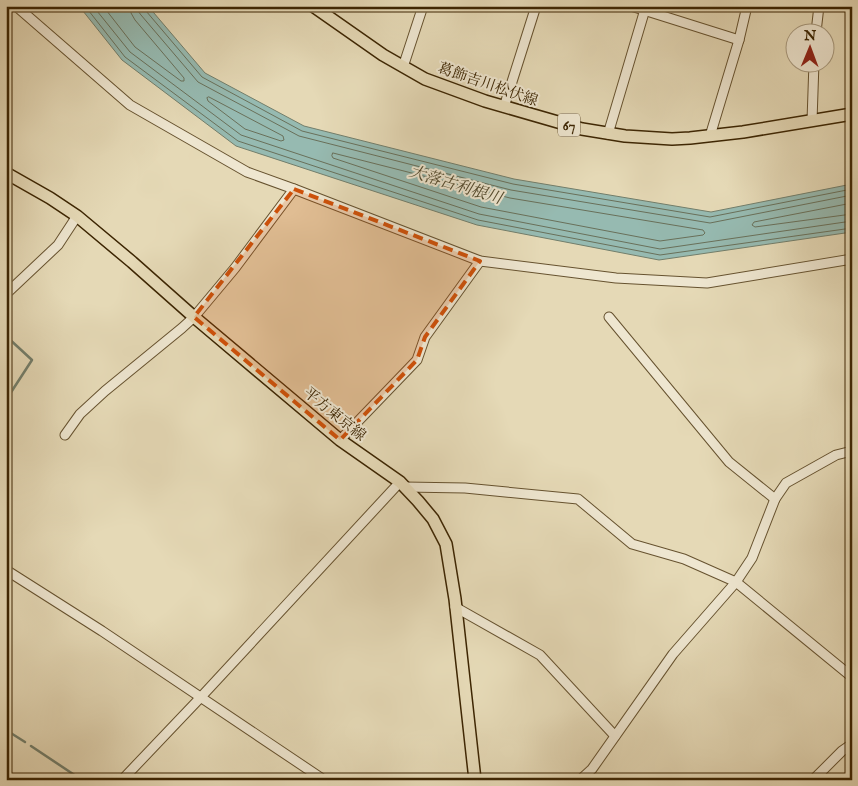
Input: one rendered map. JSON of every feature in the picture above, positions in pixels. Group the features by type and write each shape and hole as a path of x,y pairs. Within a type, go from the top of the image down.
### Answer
{"main road":[{"name":"葛飾吉川松伏線","path":"312,6 383,55 425,79 504,107 582,129 625,136 672,139 710,136 852,114"},
{"name":"平方東京線","path":"6,173 77,216 340,440 403,484 433,519 446,544 456,607 475,780"}],"street":[{"path":"16,6 130,105 247,172 480,261 616,278 708,283 852,260"},
{"path":"403,67 423,6"},
{"path":"504,107 536,6"},
{"path":"632,6 646,8 739,40"},
{"path":"710,136 739,40 746,6"},
{"path":"817,22 819,6"},
{"path":"608,134 646,8"},
{"path":"812,121 814,72"},
{"path":"65,435 80,414 194,316 235,268 294,189"},
{"path":"6,294 58,244 77,216"},
{"path":"340,440 417,360 425,338 480,261"},
{"path":"609,317 729,462 775,499"},
{"path":"581,780 592,769 673,654 736,582 752,558 775,499 786,483 836,455 852,451"},
{"path":"122,780 403,484 578,499 632,544 684,559 736,582 852,677"},
{"path":"6,570 102,631 324,780"},
{"path":"456,607 540,656 615,736"},
{"path":"813,780 842,751 852,744"}],"highlighted area":[{"path":"294,189 480,261 425,337 417,360 340,440 194,317"}],"water":[{"name":"大落古利根川","path":"79,6 148,6 205,73 304,126 514,179 711,212 852,184 852,232 659,260 477,225 236,146 122,60"}],"waterway":[{"path":"6,336 32,360 6,400"},
{"path":"6,730 25,742"},
{"path":"31,746 82,780"}]}
